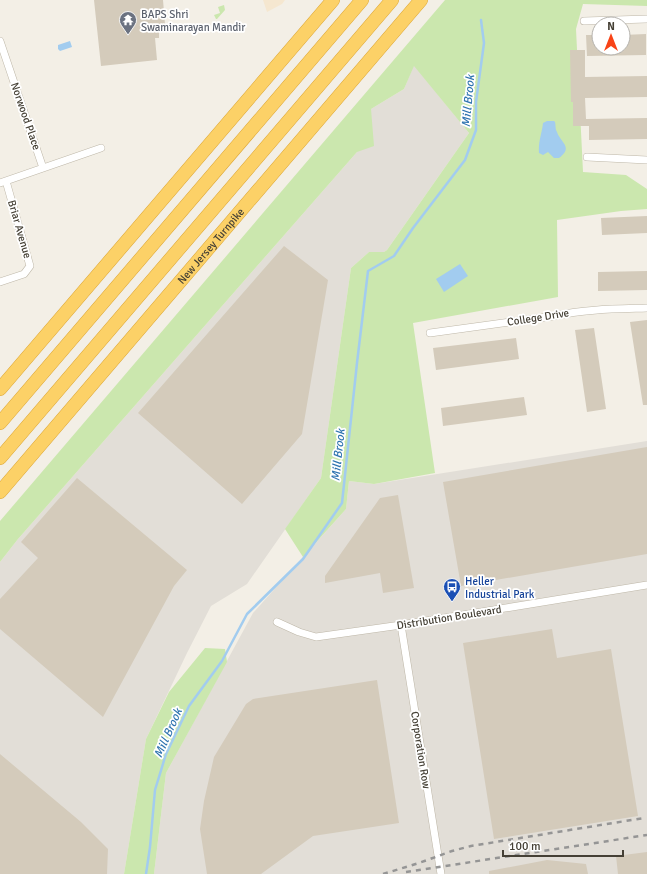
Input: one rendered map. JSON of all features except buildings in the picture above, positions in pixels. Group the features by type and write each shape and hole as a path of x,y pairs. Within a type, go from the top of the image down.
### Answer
{"highway":[{"path":"0,389 333,0"},
{"path":"0,423 362,0"},
{"name":"New Jersey Turnpike","path":"0,458 392,0"},
{"name":"New Jersey Turnpike","path":"0,492 421,0"}],"street":[{"path":"584,21 647,19"},
{"name":"Norwood Place","path":"0,41 43,168"},
{"path":"3,182 101,148"},
{"path":"587,157 647,160"},
{"name":"Briar Avenue","path":"0,282 24,274 30,266 3,182"},
{"name":"College Drive","path":"430,333 554,316 571,312 609,308 647,308"},
{"name":"Distribution Boulevard","path":"276,622 299,632 316,636 401,625 647,585"},
{"name":"Corporation Row","path":"401,625 441,874"}],"shaded area":[{"path":"263,0 285,0 282,4 267,12"},
{"path":"414,65 469,133 387,250 384,252 369,252 351,268 321,478 247,584 211,606 187,653 146,739 124,874 0,874 0,562 18,539 357,152 371,109 404,89"},
{"path":"647,441 647,874 154,874 166,773 253,613 346,509 349,481 374,484"}],"green space":[{"path":"445,0 647,0 647,6 583,4 576,29 583,172 626,175 647,189 647,209 557,220 558,297 413,323 435,473 374,484 349,481 346,509 303,557 285,529 321,478 351,268 369,252 384,252 387,250 469,133 414,66 404,89 371,109 374,146 357,152 18,539 0,562 0,521"},
{"path":"224,5 225,10 216,19 214,15 220,13 218,7"},
{"path":"205,648 225,649 227,662 166,773 154,874 124,874 146,739 169,692"}],"water":[{"path":"70,41 72,47 60,51 58,49 58,45"},
{"path":"547,121 555,122 556,131 566,148 559,158 554,158 548,152 543,155 539,153 543,123"},
{"path":"460,264 468,276 444,292 436,279"}],"waterway":[{"name":"Mill Brook","path":"146,874 155,790 166,754 189,706 222,661 247,614 303,559 342,503 368,271 394,256 413,228 465,160 476,130 476,102 484,43 481,20"}],"railway":[{"path":"383,874 471,846 644,818"},
{"path":"406,872 647,835"}],"place":[{"name":"BAPS Shri Swaminarayan Mandir","path":"128,35"},
{"name":"Heller Industrial Park","path":"452,602"}]}
